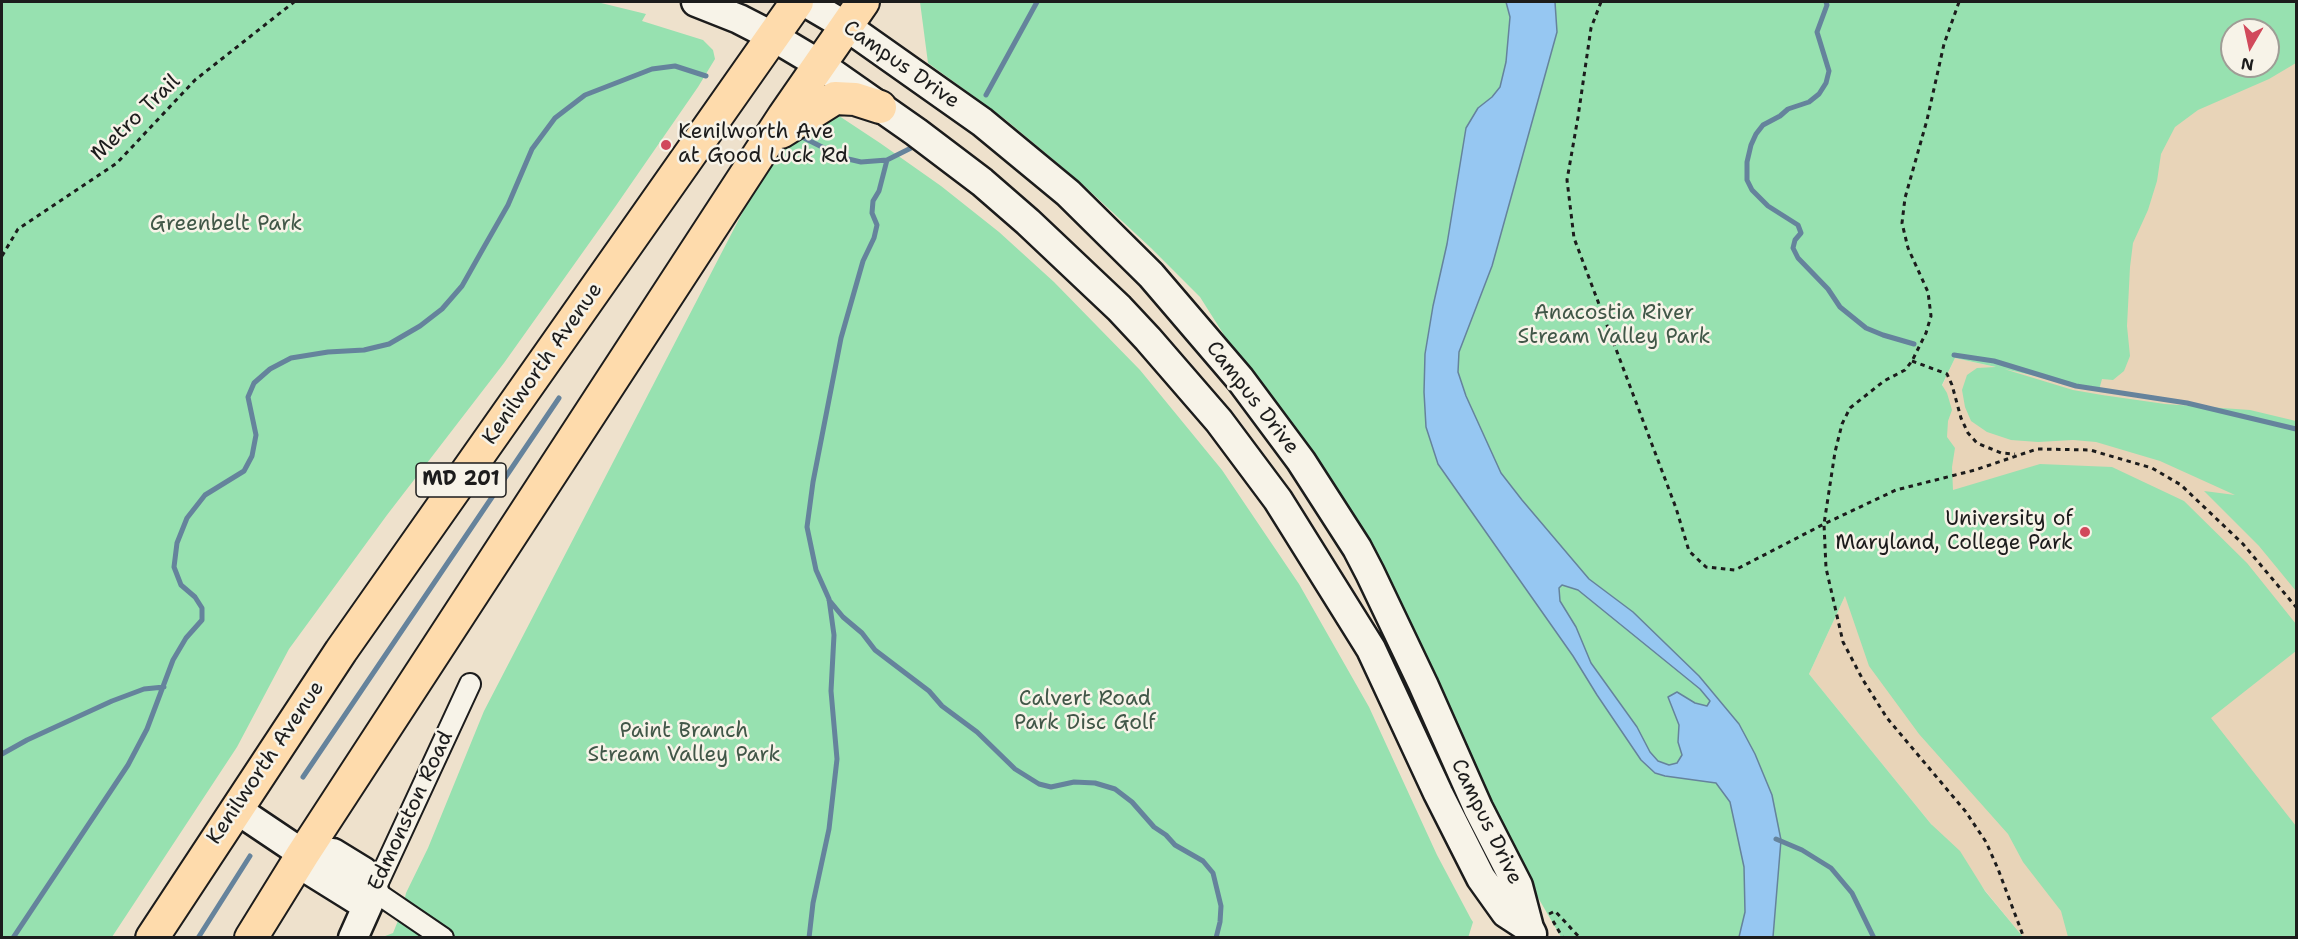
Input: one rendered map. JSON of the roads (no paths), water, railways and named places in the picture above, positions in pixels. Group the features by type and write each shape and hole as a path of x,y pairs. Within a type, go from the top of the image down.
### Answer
{"main road":[{"name":"Campus Drive","path":"696,2 739,19 772,36 819,64 880,107 982,182 1119,308 1219,421 1278,500 1371,649 1438,793 1481,878 1506,913 1532,929"},
{"name":"Kenilworth Avenue","path":"152,938 341,651 797,2"},
{"name":"Campus Drive","path":"805,2 854,14 1068,193 1151,275 1240,379 1301,461 1370,573 1424,684 1478,808 1518,886 1532,929"},
{"name":"MD 201","path":"251,938 303,854 770,138 854,14"},
{"path":"770,138 835,98 855,99 880,107"},
{"path":"236,809 303,854 333,853 364,873 374,891"},
{"name":"Edmonston Road","path":"353,938 374,891"}],"street":[{"name":"Edmonston Road","path":"374,891 470,684"},
{"path":"374,891 443,938"}],"water":[{"path":"1506,2 1555,2 1557,32 1492,266 1459,352 1458,372 1466,396 1501,473 1522,500 1589,579 1633,612 1699,676 1739,724 1755,754 1772,795 1781,840 1773,937 1739,937 1745,912 1744,867 1730,802 1716,783 1655,773 1641,760 1573,656 1438,464 1426,427 1425,354 1447,244 1466,128 1478,108 1500,87 1506,62 1510,17","holes":["1562,585 1578,590 1700,689 1710,701 1707,706 1695,703 1677,692 1668,697 1679,725 1678,742 1682,755 1677,763 1669,765 1658,761 1650,752 1637,727 1591,663 1576,627 1560,601 1559,588"]}],"waterway":[{"path":"986,95 1037,2"},
{"path":"1826,2 1827,5 1817,32 1829,71 1826,83 1819,94 1809,102 1788,109 1763,125 1751,145 1747,162 1747,180 1752,190 1768,206 1798,225 1801,233 1795,240 1793,248 1798,258 1828,289 1840,307 1866,328 1914,344"},
{"path":"13,938 128,765 147,729 173,660 186,638 202,620 202,608 195,597 181,585 174,567 177,543 187,518 205,495 244,471 252,456 256,435 248,397 254,383 270,369 291,358 328,352 364,350 389,344 420,326 442,309 462,286 508,205 532,149 555,118 585,95 652,69 675,66 706,76"},
{"path":"804,138 844,158 861,162 887,160 911,148"},
{"path":"809,938 813,903 829,829 837,759 831,691 834,635 829,599 816,570 807,527 813,482 841,338 863,261 874,238 877,225 872,213 873,201 879,191 887,160"},
{"path":"1954,355 1994,361 2076,386 2187,403 2296,429"},
{"path":"303,777 559,398"},
{"path":"829,600 843,617 862,633 875,650 929,691 942,706 977,732 1015,769 1039,784 1051,787 1074,782 1095,783 1115,789 1132,802 1154,827 1175,845 1203,861 1213,873 1221,906 1216,938"},
{"path":"2,754 112,701 144,689 164,687"},
{"path":"1776,839 1802,850 1831,868 1852,893 1874,938"},
{"path":"198,938 250,856"}],"place":[{"name":"Kenilworth Ave at Good Luck Rd","path":"666,145"},
{"name":"University of Maryland, College Park","path":"2085,532"}],"park label":[{"name":"Greenbelt Park","path":"226,225"},
{"name":"Anacostia River Stream Valley Park","path":"1614,326"},
{"name":"Calvert Road Park Disc Golf","path":"1085,712"},
{"name":"Paint Branch Stream Valley Park","path":"684,744"}]}
